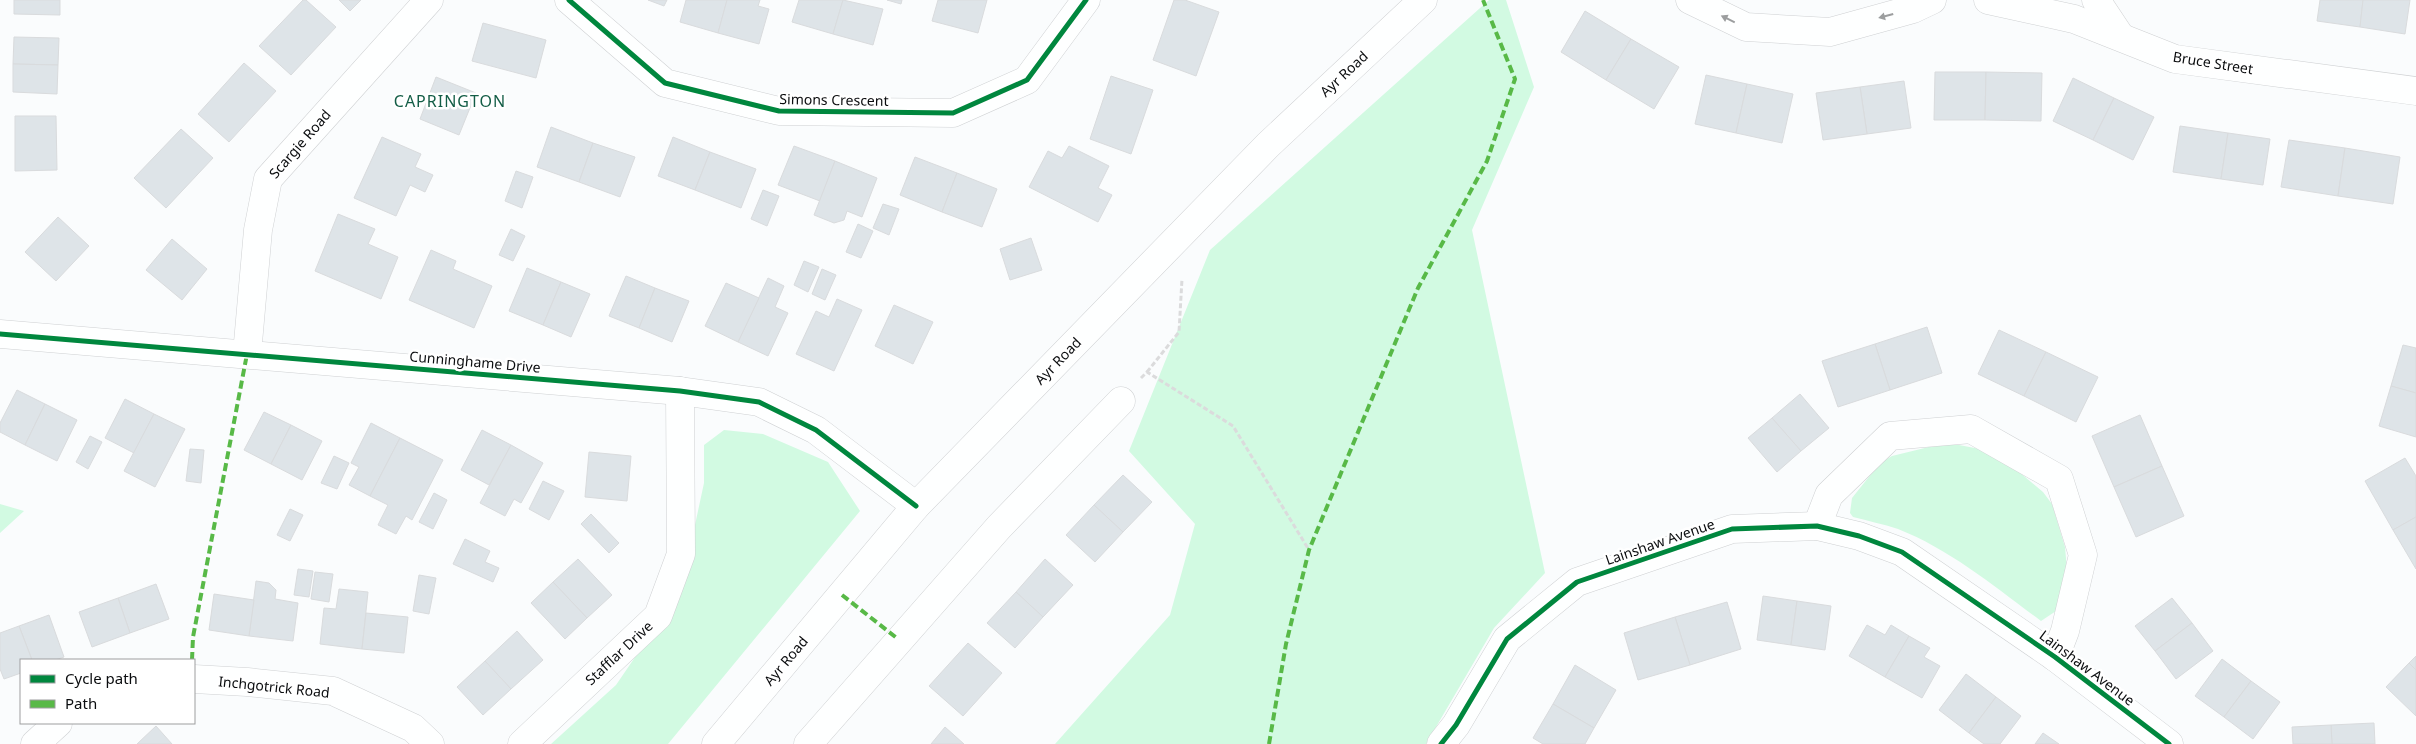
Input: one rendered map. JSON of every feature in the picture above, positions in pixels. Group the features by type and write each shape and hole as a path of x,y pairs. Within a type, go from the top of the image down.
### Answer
{"street":[{"name":"Scargie Road","path":"247,354 258,230 268,179 429,0"},
{"name":"Simons Crescent","path":"570,0 665,83 779,111 953,113 1027,80 1086,0"},
{"name":"Ayr Road","path":"716,744 916,506 1268,145 1422,0"},
{"path":"1690,0 1746,28 1830,32 1913,9 1932,0"},
{"name":"Bruce Street","path":"1988,0 2074,19 2175,58 2416,90"},
{"path":"2096,0 2120,36"},
{"name":"Cunninghame Drive","path":"0,334 680,391 759,402 816,430 916,506"},
{"name":"Stafflar Drive","path":"522,744 658,616 681,554 680,391"},
{"path":"808,744 999,527 1121,402"},
{"name":"Lainshaw Avenue","path":"1816,526 1829,495 1890,436 1971,429 2060,479 2082,555 2065,632 2055,657"},
{"name":"Lainshaw Avenue","path":"1455,738 1507,639 1577,582 1732,529 1816,526 1858,536 1902,552 2055,657 2169,744"},
{"name":"Inchgotrick Road","path":"195,679 333,691 413,728 430,744"},
{"path":"35,744 57,724"}],"path":[{"path":"1121,402 1180,332 1184,232"},
{"path":"1147,372 1232,426 1309,550"}],"green space":[{"path":"1489,0 1506,0 1534,87 1472,230 1545,573 1494,628 1426,744 1055,744 1170,615 1195,524 1129,451 1210,250"},
{"path":"724,430 763,434 828,462 860,511 668,744 551,744 616,685 681,590 704,483 704,445"},
{"path":"1941,444 1985,450 2012,466 2043,492 2052,504 2065,547 2067,570 2059,609 2041,621 1990,582 1936,547 1898,529 1853,517 1850,513 1852,498 1880,463 1892,456"},
{"path":"0,504 24,511 0,533"}],"building":[{"path":"14,0 60,0 60,15 14,14"},
{"path":"303,0 306,0 336,27 291,75 259,46"},
{"path":"339,0 361,0 350,11"},
{"path":"648,0 667,0 664,6"},
{"path":"686,0 727,0 718,33 680,22"},
{"path":"727,0 760,0 758,6 769,9 759,44 718,33"},
{"path":"799,0 843,0 833,34 792,22"},
{"path":"843,0 883,9 873,45 833,34"},
{"path":"887,0 902,0 901,4"},
{"path":"938,0 987,0 978,33 932,21"},
{"path":"1174,0 1185,0 1219,12 1196,76 1153,60"},
{"path":"2320,0 2363,0 2360,27 2317,21"},
{"path":"2363,0 2410,0 2405,34 2360,27"},
{"path":"1585,11 1631,39 1606,80 1561,52"},
{"path":"483,23 546,40 536,78 472,61"},
{"path":"14,37 59,38 58,65 13,64"},
{"path":"1631,39 1679,67 1654,109 1606,80"},
{"path":"244,63 276,91 229,142 198,114"},
{"path":"13,64 58,65 57,94 13,92"},
{"path":"1935,72 1986,72 1985,120 1934,120"},
{"path":"1986,72 2042,73 2041,121 1985,120"},
{"path":"1706,75 1747,84 1736,133 1695,124"},
{"path":"1111,76 1153,90 1131,154 1090,139"},
{"path":"436,77 476,93 459,135 420,119"},
{"path":"2073,78 2114,98 2093,140 2053,121"},
{"path":"1904,81 1911,128 1867,134 1860,87"},
{"path":"1747,84 1793,94 1782,143 1736,133"},
{"path":"1860,87 1867,134 1823,140 1816,93"},
{"path":"2114,98 2154,117 2133,160 2093,140"},
{"path":"15,116 56,116 57,170 15,171"},
{"path":"2180,126 2228,133 2221,179 2173,172"},
{"path":"551,127 593,143 579,182 537,167"},
{"path":"181,129 213,158 166,208 134,178"},
{"path":"2228,133 2270,139 2263,185 2221,179"},
{"path":"382,137 421,154 415,167 433,175 425,192 410,185 396,216 354,198"},
{"path":"673,137 710,152 695,190 658,176"},
{"path":"2289,140 2345,148 2338,196 2281,187"},
{"path":"593,143 635,157 620,197 579,182"},
{"path":"794,146 835,161 820,201 778,185"},
{"path":"1069,146 1109,166 1098,188 1112,195 1098,222 1029,187 1048,151 1062,158"},
{"path":"2345,148 2400,157 2393,204 2338,196"},
{"path":"710,152 756,169 741,208 695,190"},
{"path":"915,157 957,173 942,212 900,195"},
{"path":"835,161 877,178 862,217 847,211 844,220 834,223 814,215"},
{"path":"516,171 533,177 522,208 505,201"},
{"path":"957,173 997,189 982,227 942,212"},
{"path":"763,190 779,196 767,226 751,219"},
{"path":"883,204 899,209 889,235 873,228"},
{"path":"338,214 375,229 368,244 398,257 381,299 315,271"},
{"path":"58,217 89,246 56,281 25,252"},
{"path":"858,224 873,231 861,258 846,252"},
{"path":"511,229 525,236 513,261 499,255"},
{"path":"1031,238 1042,270 1010,280 1000,249"},
{"path":"172,239 207,269 182,300 146,270"},
{"path":"431,250 456,261 453,269 492,286 474,328 409,300"},
{"path":"804,261 819,267 808,292 794,285"},
{"path":"527,268 561,282 543,325 509,311"},
{"path":"822,269 836,275 825,300 812,294"},
{"path":"626,276 655,288 639,328 609,316"},
{"path":"768,278 784,286 775,307 788,313 768,356 738,342"},
{"path":"561,282 590,294 571,337 543,325"},
{"path":"726,283 759,298 738,342 705,326"},
{"path":"655,288 689,301 672,342 639,328"},
{"path":"837,299 862,310 834,371 796,354 816,311 829,317"},
{"path":"894,305 933,322 913,364 875,346"},
{"path":"1927,327 1942,373 1890,390 1875,344"},
{"path":"1999,330 2046,352 2024,396 1978,374"},
{"path":"1875,344 1890,390 1838,407 1822,361"},
{"path":"2403,345 2416,348 2416,393 2391,386"},
{"path":"2046,352 2098,377 2076,422 2024,396"},
{"path":"2391,386 2416,393 2416,437 2379,426"},
{"path":"17,390 45,404 25,445 0,432 0,423"},
{"path":"1800,394 1829,428 1801,451 1772,418"},
{"path":"125,399 154,414 134,453 105,438"},
{"path":"45,404 77,420 57,461 25,445"},
{"path":"264,412 291,425 271,464 244,450"},
{"path":"154,414 185,429 155,487 124,471"},
{"path":"2140,415 2162,466 2114,487 2092,436"},
{"path":"1772,418 1801,451 1777,472 1748,438"},
{"path":"371,423 400,438 370,496 349,485 359,467 351,463"},
{"path":"291,425 322,441 302,480 271,464"},
{"path":"482,430 511,445 489,485 461,470"},
{"path":"90,436 102,442 88,469 76,462"},
{"path":"400,438 443,460 412,520 406,516 396,534 378,525 388,505 370,496"},
{"path":"511,445 543,463 521,503 514,499 505,516 480,503"},
{"path":"190,449 204,450 201,483 186,481"},
{"path":"589,452 631,456 627,501 585,497"},
{"path":"334,456 349,463 337,489 321,483"},
{"path":"2405,458 2416,476 2416,517 2393,530 2365,481"},
{"path":"2162,466 2184,516 2136,537 2114,487"},
{"path":"1123,475 1152,502 1123,532 1094,505"},
{"path":"543,481 564,491 549,520 529,509"},
{"path":"434,493 447,500 433,529 419,522"},
{"path":"1094,505 1123,532 1095,562 1066,535"},
{"path":"290,509 303,515 290,541 277,535"},
{"path":"591,514 619,543 609,553 581,524"},
{"path":"2416,517 2416,569 2393,530"},
{"path":"465,539 490,551 485,562 499,568 493,582 453,564"},
{"path":"578,559 612,595 587,618 553,582"},
{"path":"1045,559 1073,585 1043,617 1016,592"},
{"path":"298,569 313,571 309,597 294,595"},
{"path":"315,572 333,574 329,602 311,599"},
{"path":"419,575 436,578 429,614 413,611"},
{"path":"256,581 269,583 276,590 275,599 298,603 293,641 249,636"},
{"path":"553,582 587,618 565,639 531,603"},
{"path":"156,584 169,619 130,633 118,598"},
{"path":"339,589 368,592 362,649 320,644 324,608 336,609"},
{"path":"1016,592 1043,617 1015,648 987,623"},
{"path":"214,594 254,600 249,636 209,630"},
{"path":"1763,596 1797,601 1791,645 1757,640"},
{"path":"118,598 130,633 92,647 79,612"},
{"path":"2172,598 2192,623 2155,651 2135,626"},
{"path":"1797,601 1831,606 1825,650 1791,645"},
{"path":"1727,602 1741,649 1690,665 1675,617"},
{"path":"366,613 408,617 404,653 362,649"},
{"path":"49,615 64,657 58,659 32,659 19,626"},
{"path":"1675,617 1690,665 1638,680 1624,633"},
{"path":"2192,623 2213,651 2176,679 2155,651"},
{"path":"1867,625 1885,635 1891,625 1909,636 1885,677 1849,656"},
{"path":"19,626 32,659 20,659 20,673 4,679 0,669 0,633"},
{"path":"517,631 543,660 511,689 485,661"},
{"path":"1909,636 1930,648 1924,657 1940,666 1922,698 1885,677"},
{"path":"968,643 1002,673 963,716 929,686"},
{"path":"2416,656 2416,670 2409,663"},
{"path":"2222,659 2251,681 2224,717 2195,696"},
{"path":"485,661 511,689 483,715 457,687"},
{"path":"2409,663 2416,670 2416,716 2386,687"},
{"path":"1575,665 1616,690 1594,728 1553,704"},
{"path":"1966,674 1996,697 1969,733 1939,710"},
{"path":"2251,681 2280,702 2253,739 2224,717"},
{"path":"1996,697 2021,716 2000,744 1984,744 1969,733"},
{"path":"1553,704 1594,728 1585,744 1543,744 1533,738"},
{"path":"2374,723 2375,744 2332,744 2331,725"},
{"path":"2331,725 2332,744 2293,744 2292,727"},
{"path":"156,726 172,744 137,744"},
{"path":"945,727 964,744 931,744"},
{"path":"2043,733 2059,744 2035,744"}],"marked path":[{"path":"1269,744 1286,644 1309,550 1418,288 1487,161 1515,79 1483,0"},
{"path":"192,659 193,637 247,354"},
{"path":"842,595 898,639"}],"cycle path":[{"path":"569,0 665,83 779,111 953,113 1027,80 1086,0"},
{"path":"0,334 680,391 759,402 816,430 916,506"},
{"path":"1441,744 1456,725 1507,639 1577,582 1732,529 1817,526 1859,536 1902,552 2055,657 2169,744"}],"district":[{"name":"CAPRINGTON","path":"450,101"}]}
